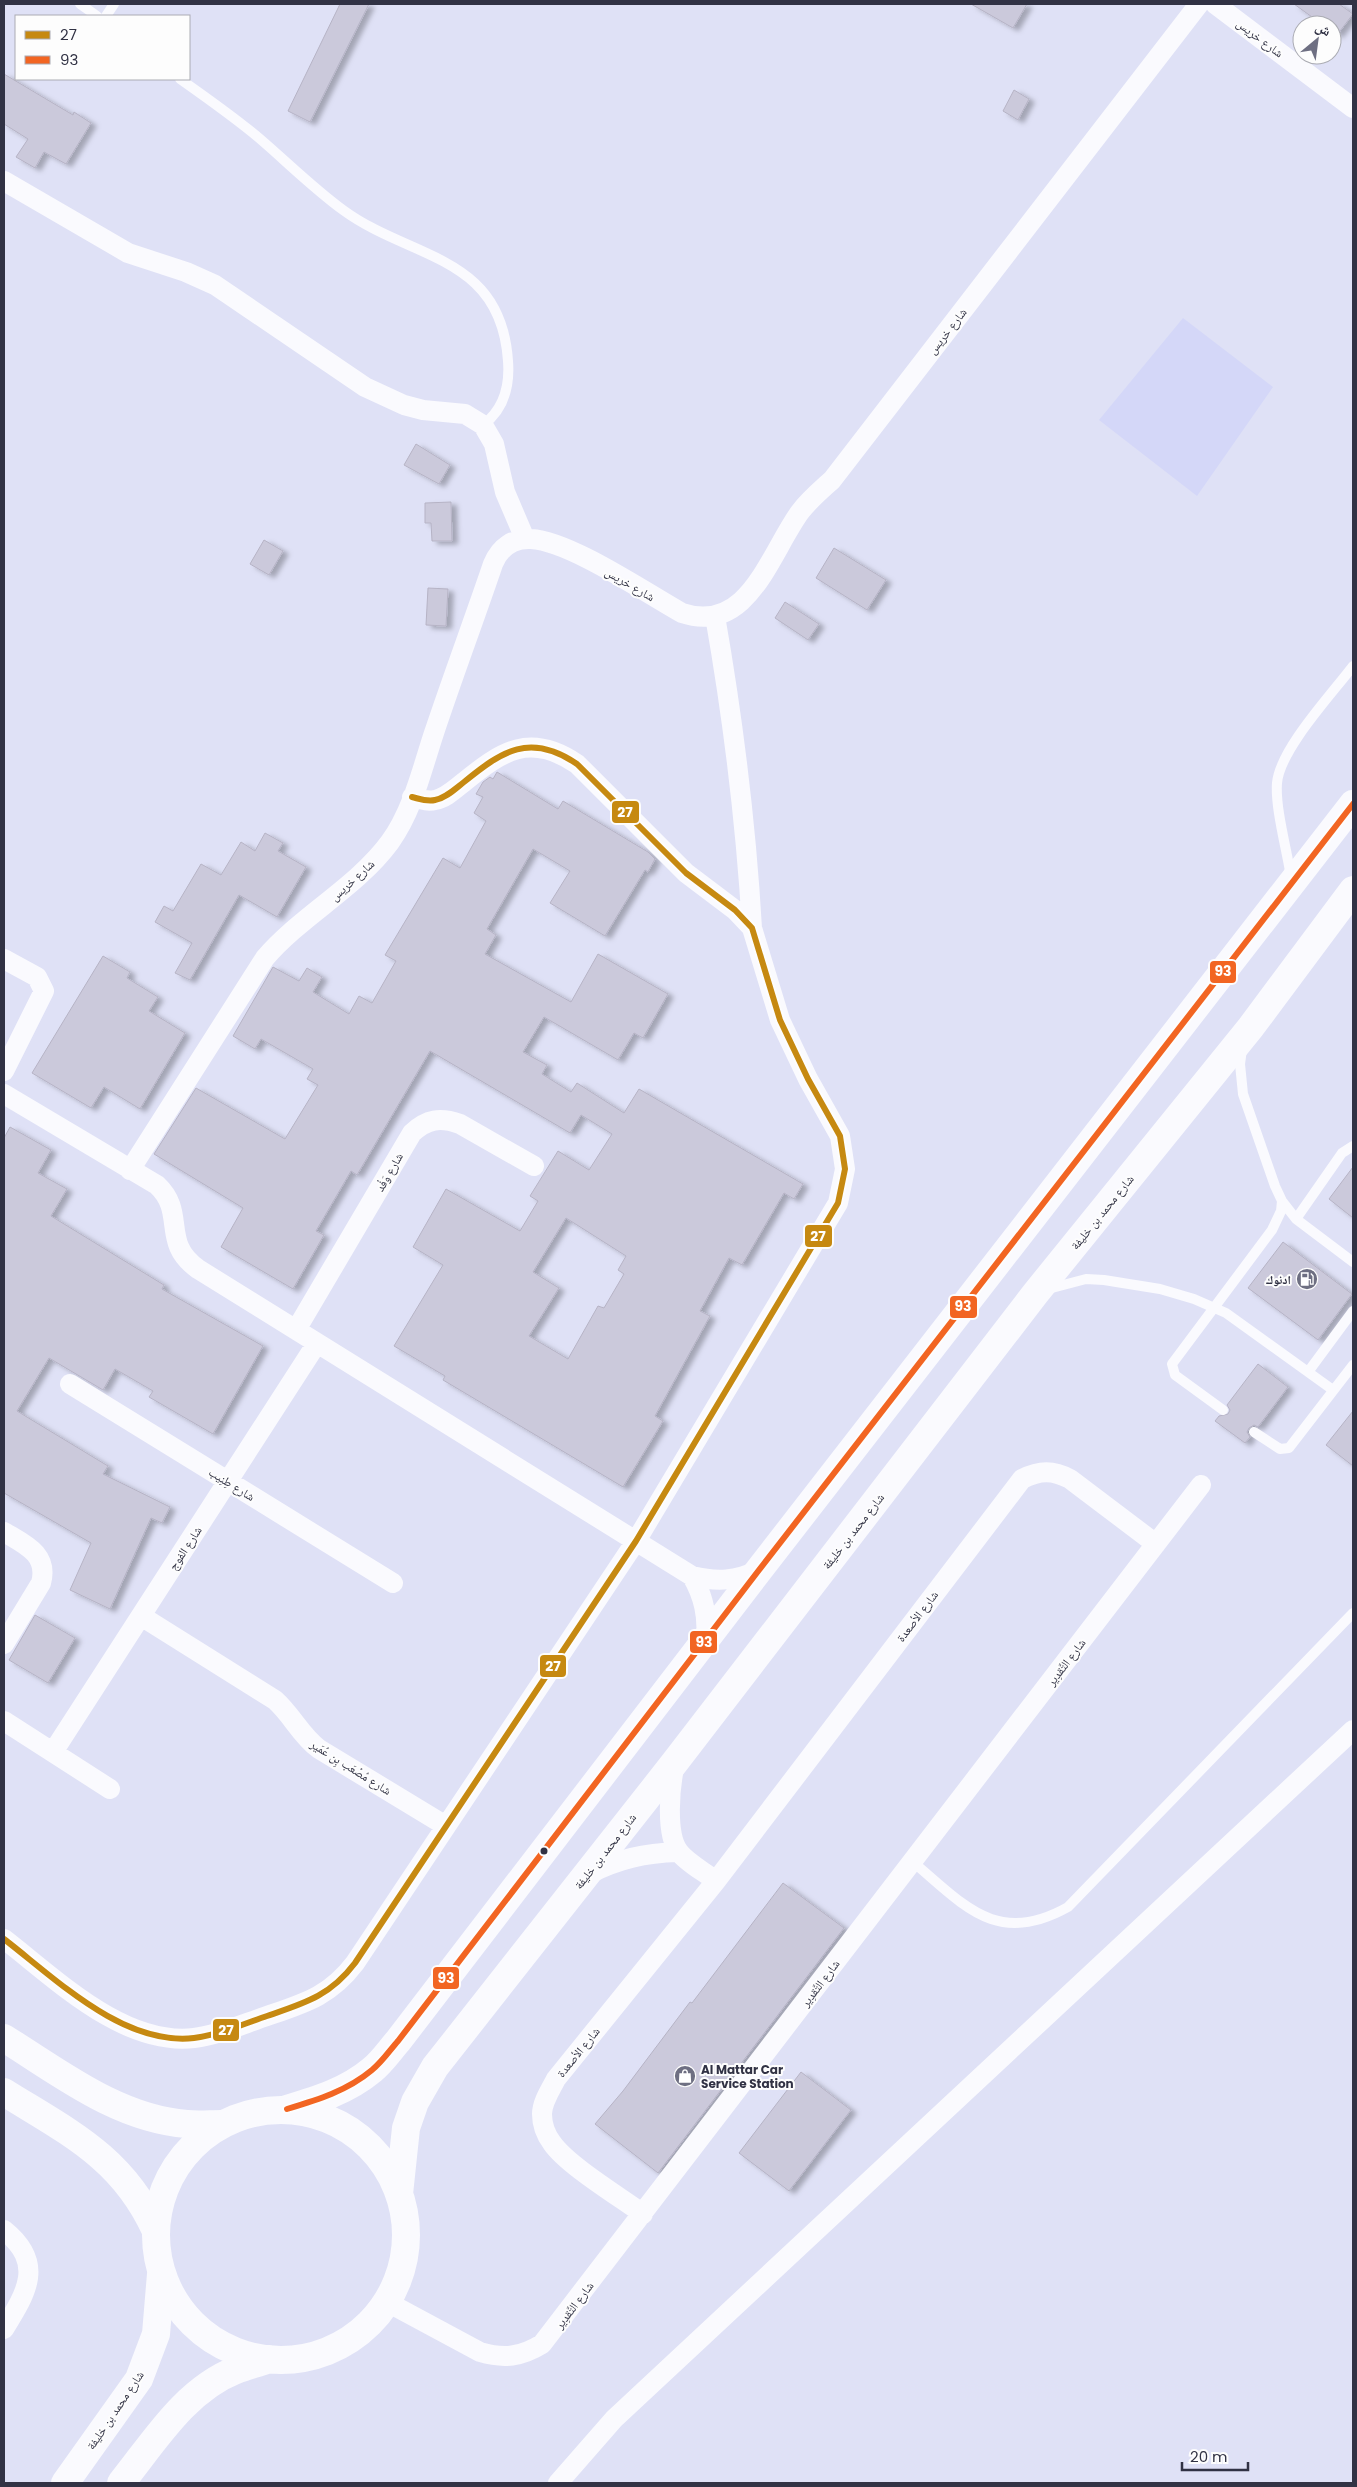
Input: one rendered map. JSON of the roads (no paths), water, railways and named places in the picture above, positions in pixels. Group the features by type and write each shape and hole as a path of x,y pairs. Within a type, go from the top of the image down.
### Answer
{"main road":[{"path":"287,2109 326,2118 344,2126 367,2144 386,2167 399,2194 406,2221 406,2249 399,2277 387,2302 370,2324 348,2340 324,2353 297,2359 269,2359 238,2352 222,2346 202,2332 185,2315 171,2295 161,2272 155,2229 159,2203 168,2179 182,2157 200,2138 222,2124 242,2115 265,2110 287,2109 322,2099 343,2089 373,2070 404,2033 759,1570 1353,804"},
{"name":"شارع محمد بن خليفة","path":"399,2194 406,2128 415,2102 435,2067 675,1762 1035,1294 1252,1027 1353,890"},
{"path":"4,2038 96,2096 126,2109 158,2119 187,2124 222,2124"},
{"path":"4,2092 76,2137 102,2156 125,2178 143,2203 155,2229"},
{"name":"شارع محمد بن خليفة","path":"64,2483 139,2379 156,2334 161,2272"},
{"path":"121,2483 179,2410 198,2393 236,2370 269,2359"}],"street":[{"name":"شارع خريس","path":"130,1170 260,965 276,945 375,860 395,832 412,797 496,555 508,544 525,539 542,541 578,555 682,613 704,618 726,613 744,600 800,513 837,474 1199,4"},
{"name":"شارع خريس","path":"1215,4 1353,108"},
{"path":"4,182 128,253 186,272 215,285 365,387 384,397 423,410 465,414 483,425 494,444 510,509 525,539"},
{"path":"4,1939 114,2020 151,2034 194,2038 216,2033 305,2003 332,1989 355,1963 636,1541 830,1218 843,1186 844,1152 840,1136 793,1050 778,1012 752,928 749,875 727,684 715,616"},
{"path":"412,797 429,801 444,797 489,762 505,753 529,748 555,752 577,764 686,873 735,910 752,928"},
{"path":"4,959 37,977 44,991 4,1070"},
{"path":"4,1094 157,1186 169,1200 173,1209 175,1240 180,1252 188,1262 692,1576 719,1581 746,1576 759,1570"},
{"name":"شارع وَفْد","path":"296,1330 412,1133 422,1124 434,1119 447,1119 460,1124 534,1166"},
{"name":"شارع الفوج","path":"53,1752 317,1343"},
{"name":"شارع طِنِيب","path":"70,1384 393,1583"},
{"name":"شارع الأصعدة","path":"643,2214 565,2157 548,2136 544,2128 542,2112 556,2078 716,1881 1022,1479 1034,1473 1046,1471 1059,1473 1070,1478 1156,1544"},
{"name":"شارع التَّقدِير","path":"387,2302 480,2352 496,2356 512,2357 528,2352 542,2344 554,2332 1201,1485"},
{"path":"4,1532 35,1551 43,1565 44,1574 41,1583 4,1644"},
{"path":"692,1576 704,1600 707,1626 706,1639"},
{"name":"شارع مُصْعَب بِن عُمَير","path":"141,1616 275,1700 289,1714 305,1738 319,1749 446,1826"},
{"path":"4,1721 110,1789"},
{"path":"558,2483 614,2418 1353,1730"},
{"path":"675,1762 670,1784 669,1807 672,1830 678,1852"},
{"path":"587,1874 631,1857 654,1852 678,1852 716,1881"},
{"path":"4,2230 16,2239 26,2256 29,2272 27,2290 4,2329"}],"lane":[{"path":"80,4 96,15"},
{"path":"107,15 114,4"},
{"path":"181,80 257,136 318,191 344,211 372,228 448,262 476,284 487,298 503,332 508,370 501,406 483,425"},
{"path":"1292,885 1277,794 1279,772 1289,750 1353,666"},
{"path":"1252,1027 1242,1051 1240,1079 1243,1094 1275,1186 1282,1201 1296,1219 1353,1262"},
{"path":"1296,1219 1342,1153 1353,1146"},
{"path":"1223,1410 1175,1375 1173,1370 1174,1359 1272,1230 1281,1211 1282,1201"},
{"path":"1035,1294 1068,1282 1086,1280 1104,1280 1177,1293 1226,1313 1333,1390"},
{"path":"1308,1372 1353,1311"},
{"path":"1254,1432 1280,1449 1289,1448 1353,1365"},
{"path":"913,1862 970,1910 985,1918 1002,1922 1028,1922 1053,1916 1068,1907 1353,1613"}],"place":[{"name":"ادنوك","path":"1307,1279"},
{"name":"Al Mattar Car Service Station","path":"685,2076"}]}
